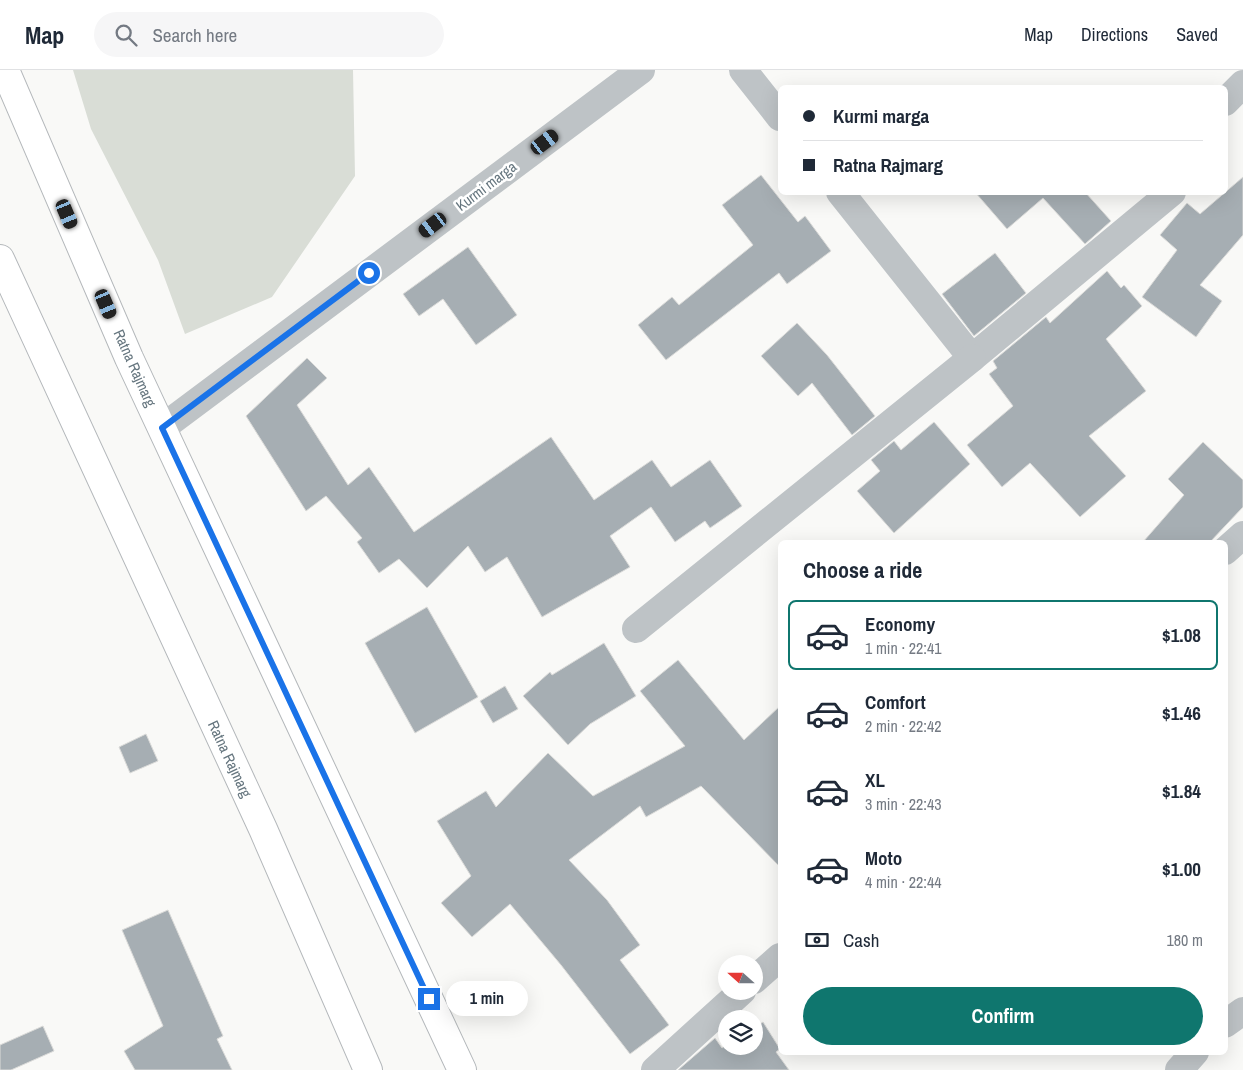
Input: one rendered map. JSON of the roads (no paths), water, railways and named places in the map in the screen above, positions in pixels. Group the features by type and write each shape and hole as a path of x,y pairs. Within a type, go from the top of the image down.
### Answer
{"highway":[{"name":"Ratna Rajmarg","path":"5,70 162,428 462,1070"},
{"name":"Ratna Rajmarg","path":"0,259 263,828 368,1070"}],"street":[{"name":"Kurmi marga","path":"162,428 641,70"},
{"path":"743,70 778,114"},
{"path":"1228,99 1243,84"},
{"path":"842,195 972,358"},
{"path":"636,630 972,358 1168,195"},
{"path":"1228,548 1243,535"},
{"path":"763,972 778,958"},
{"path":"655,1070 732,1000"},
{"path":"1228,1022 1243,1011"},
{"path":"1179,1070 1192,1055"}]}
